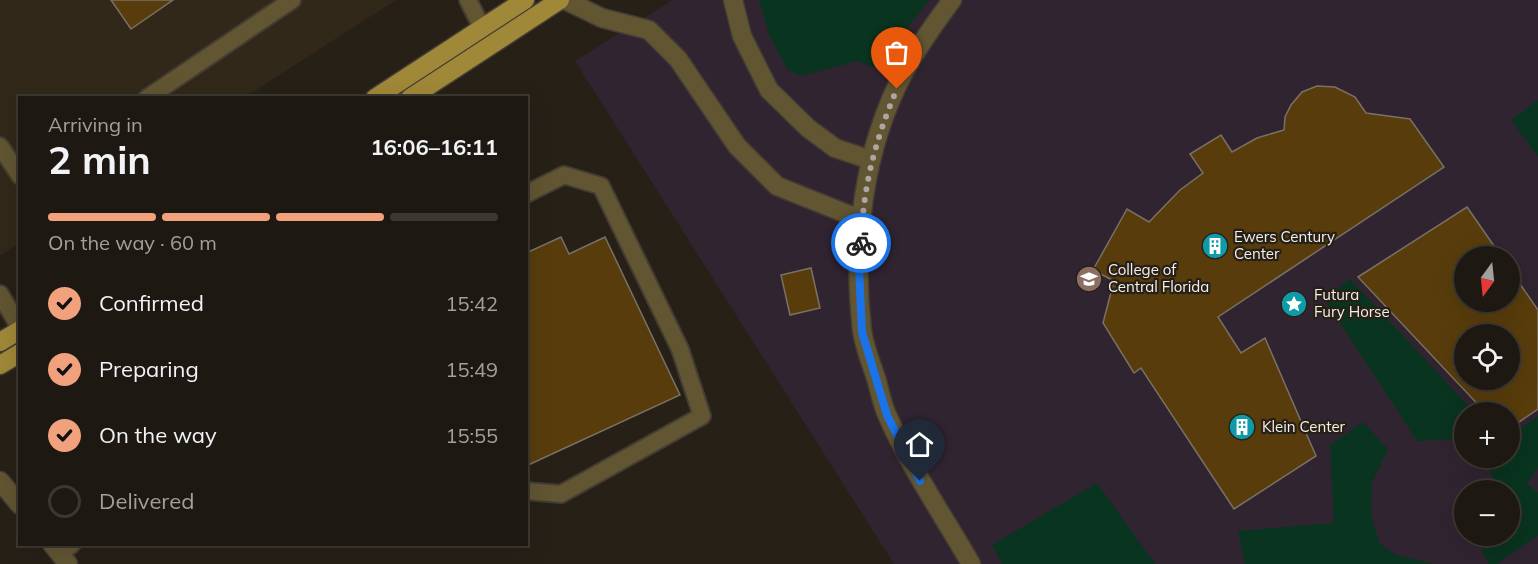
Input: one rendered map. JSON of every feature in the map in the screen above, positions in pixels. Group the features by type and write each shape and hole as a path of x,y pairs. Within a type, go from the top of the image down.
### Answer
{"main road":[{"path":"378,96 525,0"},
{"path":"413,96 560,0"},
{"path":"0,342 18,330"},
{"path":"0,365 18,353"}],"street":[{"path":"565,0 602,18 649,30 678,58 737,146 777,186 862,220"},
{"path":"733,0 742,36 769,90 808,128 835,148 871,160"},
{"path":"952,0 929,31 904,74 885,117 871,160 862,220 859,266 862,332 887,415 920,481 968,558"},
{"path":"0,481 18,503"}],"lane":[{"path":"150,96 292,0"},
{"path":"468,0 482,28"},
{"path":"0,146 18,173"},
{"path":"528,193 564,175 601,186 680,350 702,416 561,494 528,491"},
{"path":"0,294 18,326"}],"shaded area":[{"path":"0,0 396,0 247,96 18,96 18,244 0,256"},
{"name":"College of Central Florida","path":"673,0 1538,0 1538,564 894,564 575,61"}],"green space":[{"path":"759,0 929,0 901,36 884,72 858,61 800,76 788,70 770,37"},
{"path":"1538,100 1538,157 1511,120"},
{"path":"1350,279 1465,402 1454,402 1454,441 1447,439 1417,441 1324,298"},
{"path":"1538,416 1538,467 1527,484 1538,493 1538,535 1497,564 1489,564 1481,550 1483,546 1520,546 1520,480 1493,480 1489,468 1520,468 1520,428"},
{"path":"1363,422 1388,449 1372,483 1371,516 1380,544 1396,555 1434,564 1245,564 1238,531 1334,523 1330,445"},
{"path":"1097,483 1155,564 1002,564 992,545"}],"building":[{"path":"111,0 173,0 131,29"},
{"name":"Ewers Century Center","path":"1317,86 1335,87 1355,97 1366,113 1410,119 1444,167 1218,317 1241,353 1265,338 1316,456 1234,509 1141,368 1134,373 1103,323 1114,281 1093,270 1127,209 1149,222 1180,190 1203,173 1190,154 1221,135 1232,152 1257,138 1284,130 1285,117 1291,105 1302,92"},
{"path":"1467,207 1494,246 1454,246 1454,312 1520,312 1520,284 1538,310 1538,409 1520,421 1520,402 1476,402 1464,390 1520,390 1520,324 1454,324 1454,379 1358,277"},
{"path":"561,237 569,254 605,237 680,395 528,465 528,252"},
{"path":"811,268 820,308 790,315 781,275"}],"way so far":[{"path":"861,243 871,160 897,89"}],"place":[{"name":"Ewers Century Center","path":"1215,246"},
{"name":"College of Central Florida","path":"1089,279"},
{"name":"Futura Fury Horse","path":"1294,304"},
{"name":"Klein Center","path":"1242,427"}],"route":[{"path":"861,243 859,266 862,332 887,415 920,481"}]}
